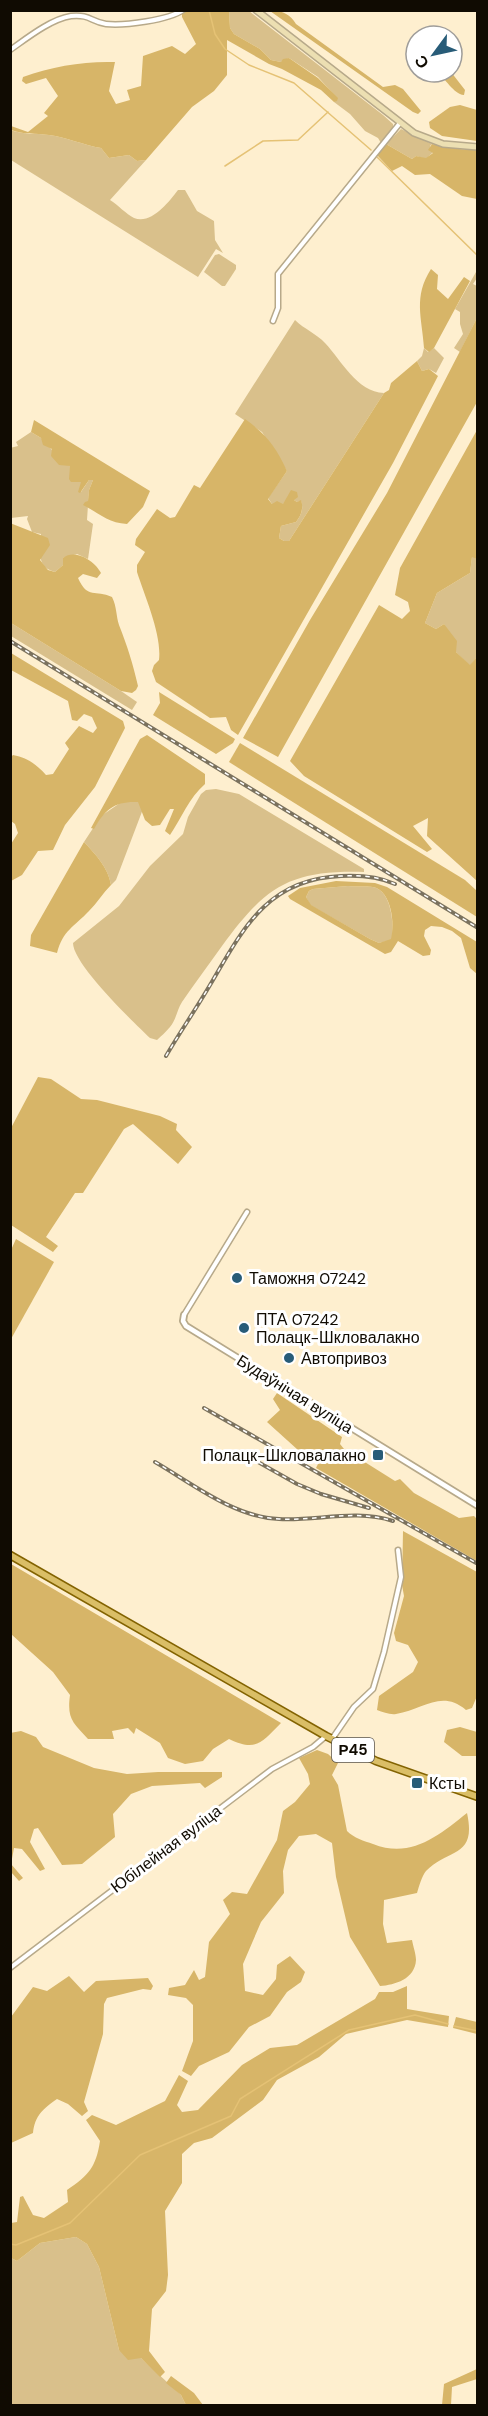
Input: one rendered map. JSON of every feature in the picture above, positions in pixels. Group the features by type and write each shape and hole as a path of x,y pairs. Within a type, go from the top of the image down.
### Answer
{"main road":[{"path":"256,10 400,123 442,144 477,147"},
{"name":"Р45","path":"10,1555 329,1738 393,1768 477,1797"}],"street":[{"path":"10,50 65,18 88,13 99,22 116,24 165,18 183,10"},
{"path":"273,321 278,308 277,282 280,272 400,123"},
{"path":"184,1315 247,1212"},
{"name":"Будаўнічая вуліца","path":"184,1315 183,1322 186,1326 477,1506"},
{"path":"329,1738 354,1707 373,1689 401,1577 398,1550"},
{"name":"Юбілейная вуліца","path":"10,1968 272,1769 329,1738"}],"shaded area":[{"path":"182,11 229,11 230,28 234,34 260,49 271,60 281,62 289,58 318,78 338,98 337,101 334,102 321,90 227,40 227,75 214,91 192,107 146,160 137,161 129,155 109,158 101,148 55,136 11,130 11,126 28,132 48,116 44,113 58,96 46,78 26,84 22,81 23,77 57,67 80,63 115,62 109,91 116,104 130,100 127,90 141,86 143,56 172,46 185,54 196,44 182,17"},
{"path":"229,11 249,11 383,115 393,124 393,129 381,143 334,102 337,98 318,77 289,58 281,62 271,60 260,49 234,34 230,28"},
{"path":"270,11 288,15 296,24 383,87 395,85 403,89 421,111 418,114 413,112"},
{"path":"449,84 460,84 465,90 464,95 456,92"},
{"path":"460,105 477,110 477,141 442,136 430,128 429,122 450,107"},
{"path":"401,129 432,144 430,146 433,152 426,159 416,156 412,159 386,144"},
{"path":"10,130 55,136 101,148 109,158 129,155 137,161 146,160 110,200 134,218 140,219 159,211 178,190 185,190 197,211 214,221 215,240 223,253 216,249 198,277 11,160"},
{"path":"386,144 412,159 416,156 426,158 433,153 428,150 432,144 477,150 477,199 462,196 430,174 415,175 402,166 392,171 377,155"},
{"path":"219,254 236,265 236,269 225,286 204,272 215,255"},
{"path":"431,269 438,275 437,289 448,299 464,277 470,281 434,348 429,352 424,348 420,298 425,279"},
{"path":"476,272 477,278 473,284 477,286 477,318 460,352 454,348 463,334 460,312 455,309"},
{"path":"477,318 477,402 278,757 243,738 310,620 387,493"},
{"path":"295,320 322,340 358,381 374,391 384,393 289,541 284,541 279,538 281,526 296,522 302,512 301,501 272,504 268,498 287,471 262,432 235,414"},
{"path":"424,348 428,352 434,348 444,358 436,373 429,369 422,371 417,361 422,356"},
{"path":"417,361 422,371 429,369 438,376 393,463 238,735 231,730 226,717 210,718 156,682 152,671 159,660 158,639 137,572 137,565 145,552 135,545 136,539 157,509 170,518 175,517 194,485 200,488 245,419 270,442 287,471 268,499 272,504 277,501 283,504 291,490 297,492 298,497 294,500 297,502 301,500 301,512 296,522 281,526 279,538 289,541 384,393 389,390 391,383"},
{"path":"34,420 150,491 143,507 127,524 109,520 83,505 88,501 93,480 89,480 80,493 78,492 81,482 71,482 69,479 70,466 59,465 51,456 52,449 43,445 41,438 31,432"},
{"path":"477,430 477,559 472,557 470,573 437,593 425,623 436,629 444,624 457,641 456,652 470,665 477,657 477,881 427,836 428,818 413,826 432,849 427,852 304,776 290,761 379,605 402,619 410,611 408,602 395,595 400,568"},
{"path":"31,432 41,438 65,464 71,466 71,472 82,482 81,492 89,480 93,480 89,490 87,520 93,524 88,559 77,554 63,558 63,565 55,572 49,570 40,558 41,534 32,532 28,516 11,518 10,448 18,446 16,442"},
{"path":"10,523 48,538 50,545 40,560 48,570 55,572 63,565 63,558 73,554 90,560 98,568 101,573 97,578 83,574 78,578 89,592 112,597 138,686 132,693 121,691 11,623"},
{"path":"472,556 477,559 477,657 470,666 456,652 444,624 436,629 425,623 437,593 470,573"},
{"path":"11,623 137,702 132,710 11,636"},
{"path":"11,653 123,721 125,728 95,787 65,825 53,850 38,851 22,875 11,881 11,844 18,833 15,824 11,821 11,757 13,755 23,758 46,775 53,774 69,749 65,743 79,726 93,733 97,728 92,717 84,714 77,721 72,720 68,701 11,670"},
{"path":"159,692 235,739 233,743 216,754 153,715 160,703"},
{"path":"147,735 205,774 205,784 190,802 170,835 165,831 174,809 170,809 160,825 152,826 145,820 138,802 117,805 102,816 94,829 91,828 140,739"},
{"path":"240,743 465,880 477,891 477,917 229,762"},
{"path":"216,789 239,794 364,869 364,872 316,874 281,886 266,896 237,926 182,1002 172,1024 157,1040 150,1038 105,992 83,964 73,943 119,906 150,866 183,834 188,817 201,794 206,790"},
{"path":"123,801 139,802 143,809 116,880 111,885 104,867 84,842 101,816"},
{"path":"84,842 104,867 111,885 62,939 57,953 30,946 31,935"},
{"path":"336,881 375,883 387,887 477,942 477,974 470,968 461,938 452,931 431,926 425,930 424,936 431,950 430,955 423,956 398,941 391,952 385,954 290,899 288,896 300,888","holes":["348,886 373,887 384,895 391,909 393,926 391,939 379,943 370,939 311,905 306,897 313,889"]},
{"path":"348,886 373,887 384,895 392,918 392,940 379,943 370,939 310,905 306,897 313,889"},
{"path":"38,1077 51,1079 81,1099 97,1100 160,1116 177,1124 176,1130 192,1147 178,1164 133,1124 124,1129 83,1193 75,1193 46,1237 58,1246 53,1252 11,1225 11,1128"},
{"path":"16,1239 54,1262 11,1339 11,1250"},
{"path":"277,1393 342,1437 340,1444 344,1449 395,1481 400,1479 414,1493 459,1518 474,1516 477,1519 477,1561 316,1468 320,1460 320,1449 298,1450 267,1422 280,1410 273,1399"},
{"path":"403,1531 477,1572 477,1696 472,1708 466,1710 457,1704 440,1701 396,1714 377,1710 379,1696 413,1672 418,1662 408,1645 396,1641 394,1633 404,1596 402,1585"},
{"path":"10,1564 281,1723 258,1743 246,1745 229,1739 213,1749 203,1761 185,1764 168,1758 160,1743 136,1728 134,1734 128,1728 112,1731 114,1739 88,1739 70,1715 70,1695 53,1672 11,1634"},
{"path":"460,1727 477,1732 477,1756 462,1756 444,1742 447,1730"},
{"path":"21,1731 36,1737 43,1747 94,1768 127,1774 222,1772 222,1777 205,1788 200,1783 152,1786 131,1794 113,1814 115,1837 82,1864 62,1865 38,1828 34,1829 30,1842 45,1869 40,1871 22,1849 14,1848 11,1864 23,1878 19,1881 11,1872 10,1733"},
{"path":"317,1750 328,1754 338,1763 332,1775 338,1785 347,1831 353,1836 387,1848 412,1847 435,1837 467,1813 468,1838 458,1850 426,1871 417,1893 384,1900 383,1924 387,1943 412,1940 416,1960 412,1972 403,1980 380,1986 350,1937 336,1877 332,1843 316,1834 299,1836 288,1850 283,1871 284,1893 261,1922 243,1964 245,1991 263,1995 276,1979 277,1965 290,1956 305,1972 301,1982 287,1992 270,2016 249,2027 229,2052 199,2066 191,2076 182,2071 193,2041 193,2005 186,1998 168,1995 169,1988 185,1985 194,1970 199,1980 205,1977 209,1942 230,1914 223,1900 232,1892 247,1894 277,1840 283,1811 295,1802 310,1784 308,1774 299,1758"},
{"path":"69,1976 84,1992 96,1981 148,1978 153,1986 151,1990 143,1989 107,1998 104,2004 103,2034 84,2102 88,2111 82,2116 68,2104 57,2099 40,2113 33,2133 11,2143 11,2017 33,1987 47,1991"},
{"path":"407,1986 407,2009 449,2016 448,2027 407,2020 346,2034 319,2057 277,2080 263,2100 212,2138 194,2143 182,2154 182,2183 165,2211 168,2275 166,2291 152,2309 149,2351 165,2372 160,2377 141,2358 128,2360 119,2350 99,2267 87,2244 76,2237 40,2243 17,2261 11,2258 11,2223 17,2222 20,2197 23,2196 33,2215 44,2218 68,2202 67,2190 81,2180 94,2164 100,2141 86,2120 92,2115 116,2125 165,2101 179,2075 188,2081 177,2105 182,2112 198,2110 242,2065 270,2048 297,2045 375,1999 379,1992 393,1992"},
{"path":"456,2017 477,2022 477,2034 453,2028"},
{"path":"76,2237 87,2244 99,2267 119,2350 141,2358 181,2395 186,2405 11,2406 11,2258 17,2261 40,2243"},
{"path":"477,2369 477,2379 452,2387 451,2405 442,2405 444,2384"},
{"path":"171,2376 194,2393 203,2405 186,2405 181,2395 166,2383"}],"waterway":[{"path":"209,10 215,34 225,49 249,65 294,83 371,150"},
{"path":"225,166 263,141 298,140 328,112"},
{"path":"377,157 478,256"},
{"path":"10,2244 16,2245 70,2223 140,2155 231,2116 240,2099 349,2030 415,2015 448,2024"},
{"path":"454,2026 478,2031"}],"railway":[{"path":"10,641 478,928"},
{"path":"166,1056 246,927 276,897 294,886 315,879 341,876 382,879 395,884"},
{"path":"204,1408 478,1564"},
{"path":"251,1458 297,1484 321,1494 369,1508"},
{"path":"155,1462 214,1498 262,1517 294,1519 365,1516 393,1521"}],"place":[{"name":"Таможня 07242","path":"237,1278"},
{"name":"ПТА 07242 Полацк-Шкловалакно","path":"244,1328"},
{"name":"Автопривоз","path":"289,1358"},
{"name":"Полацк-Шкловалакно","path":"378,1455"},
{"name":"Ксты","path":"417,1783"}]}
